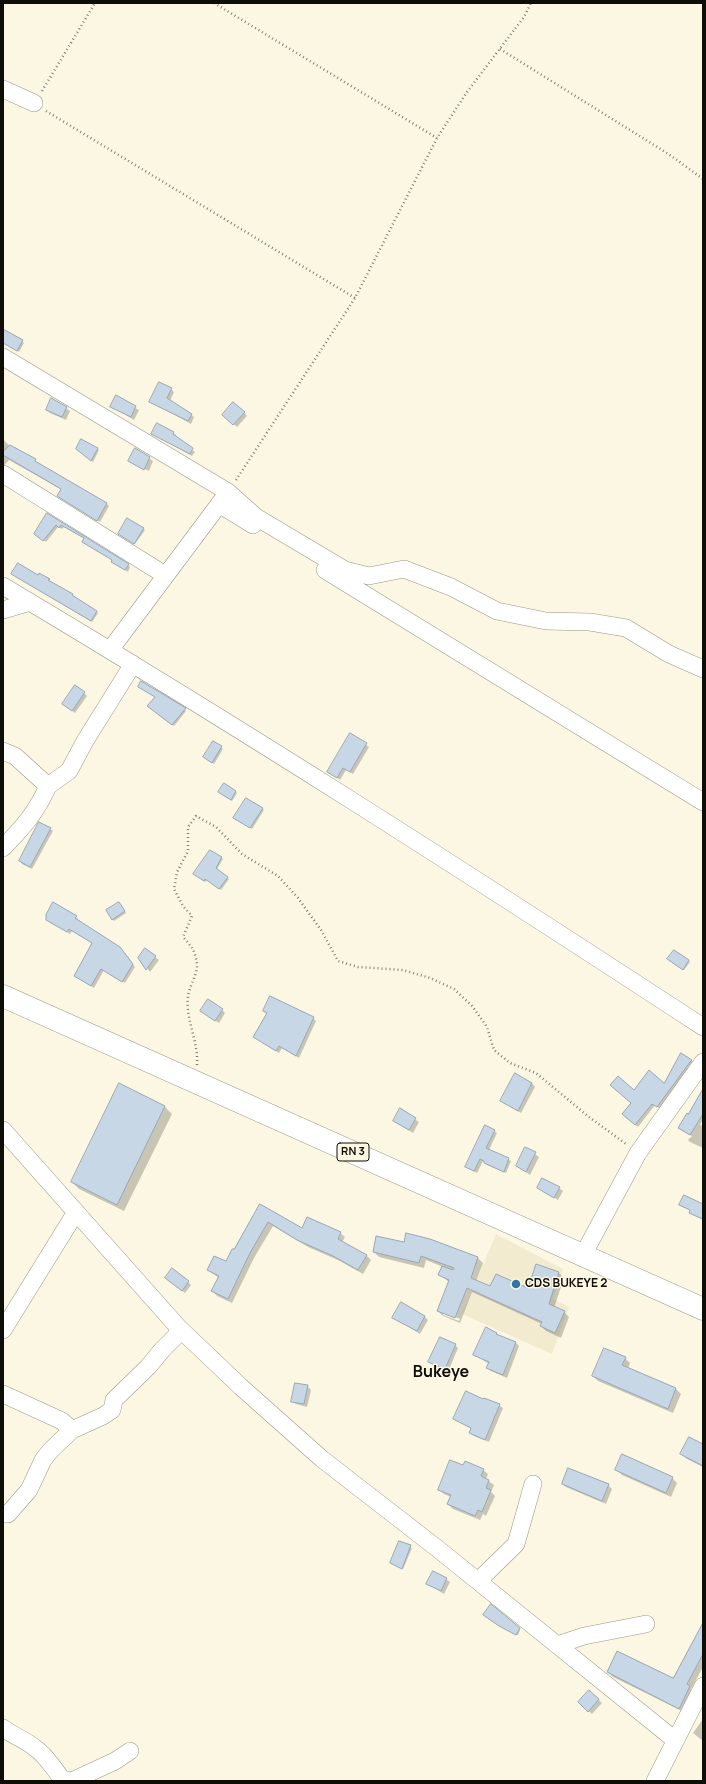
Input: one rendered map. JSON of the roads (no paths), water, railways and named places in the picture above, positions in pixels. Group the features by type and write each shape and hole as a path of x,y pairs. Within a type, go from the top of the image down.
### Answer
{"highway":[{"name":"RN 3","path":"3,996 703,1309"}],"street":[{"path":"3,89 34,104"},
{"path":"3,357 703,802"},
{"path":"3,474 165,575"},
{"path":"110,650 223,498"},
{"path":"223,498 345,570 370,576 404,568 451,588 497,611 546,622 590,622 626,628 669,654 703,669"},
{"path":"3,586 133,664 468,874 703,1027"},
{"path":"3,610 30,602"},
{"path":"3,848 26,824 41,803 48,786 69,771 85,741 133,664"},
{"path":"3,750 15,756 48,786"},
{"path":"583,1255 638,1152 698,1080 703,1062"},
{"path":"3,1130 178,1327 241,1387 322,1459 478,1581 675,1740"},
{"path":"3,1330 76,1212"},
{"path":"3,1514 8,1514 23,1498 29,1490 43,1460 72,1430 103,1416 112,1410 114,1400 148,1367 177,1335 178,1327"},
{"path":"3,1394 62,1421 72,1430"},
{"path":"478,1581 516,1544 533,1484"},
{"path":"557,1645 584,1636 646,1624"},
{"path":"655,1781 703,1686"},
{"path":"3,1728 17,1738 35,1747 66,1781 115,1761 130,1752"}],"place":[{"name":"CDS BUKEYE 2","path":"516,1284"}],"district":[{"name":"Bukeye","path":"441,1373"}]}
